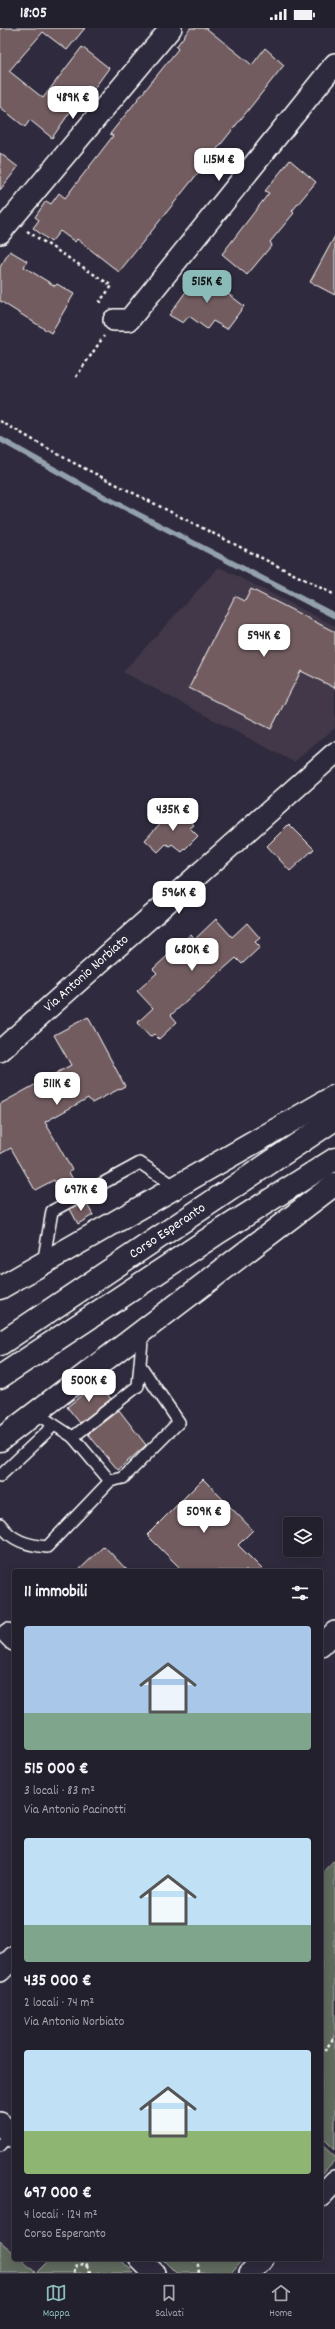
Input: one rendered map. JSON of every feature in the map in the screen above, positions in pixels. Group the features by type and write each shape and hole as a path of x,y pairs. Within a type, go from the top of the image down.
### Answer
{"highway":[{"path":"0,1288 335,1096"},
{"name":"Corso Esperanto","path":"0,1344 335,1119"},
{"name":"Corso Esperanto","path":"0,1377 216,1234 335,1159"},
{"path":"0,1440 335,1184"}],"street":[{"path":"0,233 171,28"},
{"path":"114,320 129,320 335,64"},
{"name":"Via Antonio Norbiato","path":"0,1051 335,753"},
{"path":"323,1644 335,1632"},
{"path":"0,1971 12,1959"},
{"path":"323,2194 335,2181"},
{"path":"142,2261 154,2273"},
{"path":"250,2273 261,2261"}],"lane":[{"path":"42,1264 52,1211 140,1163 176,1187"},
{"path":"72,1437 138,1386 144,1329"},
{"path":"0,1524 4,1530 26,1545 47,1546 110,1481 123,1478 178,1422 140,1365"},
{"path":"36,1412 72,1437 110,1481"},
{"path":"0,1476 54,1425"}],"path":[{"path":"20,227 112,286 100,301"},
{"path":"76,378 114,320"},
{"path":"0,421 70,461 335,596"},
{"path":"323,2053 335,2036"},
{"path":"86,2266 89,2261"},
{"path":"195,2261 198,2265 199,2273"},
{"path":"74,2273 75,2267 79,2265 86,2266"},
{"path":"86,2266 90,2273"}],"shaded area":[{"path":"219,567 335,626 335,728 294,762 123,672"}],"green space":[{"path":"335,1860 335,2150 323,2138 323,1873"},
{"path":"323,2146 335,2157 335,2160 323,2173"},
{"path":"0,2241 12,2251 12,2261 23,2261 36,2273 0,2273"},
{"path":"48,2261 122,2261 134,2273 36,2273"},
{"path":"164,2261 241,2261 231,2273 176,2273"}],"building":[{"path":"0,28 85,28 67,50 43,32 9,71 43,98 82,47 109,68 93,90 88,86 52,138 30,120 25,127 0,107"},
{"path":"190,28 206,28 252,65 265,48 284,65 119,272 77,239 75,242 60,231 51,242 33,228 39,220 35,217 46,201 51,204 59,193 65,198 113,136 110,134 178,49 176,47"},
{"path":"0,153 18,167 0,190"},
{"path":"290,160 316,182 292,211 294,213 270,242 272,245 247,275 222,254 269,193 265,191"},
{"path":"335,236 335,295 310,282"},
{"path":"10,251 27,261 24,267 55,286 57,284 74,294 51,333 0,301 0,267"},
{"path":"200,272 244,306 227,329 213,321 207,329 189,316 183,323 169,315"},
{"path":"251,589 335,632 335,688 301,671 271,729 189,688 235,596 245,601"},
{"path":"176,806 194,825 190,828 198,836 182,852 172,844 170,846 166,844 158,852 145,840"},
{"path":"289,824 314,849 290,871 267,846"},
{"path":"216,919 232,937 247,923 260,938 255,942 260,947 242,964 236,958 171,1015 177,1022 159,1039 154,1034 150,1037 137,1023 153,1008 137,991 157,973 153,969 191,934 195,939"},
{"path":"88,1017 125,1086 92,1103 88,1098 45,1122 72,1170 69,1172 78,1189 63,1197 54,1180 35,1190 11,1148 0,1154 0,1104 71,1065 54,1035"},
{"path":"85,1201 93,1215 78,1224 70,1209"},
{"path":"98,1382 111,1399 80,1423 67,1407"},
{"path":"119,1410 146,1445 118,1470 88,1434"},
{"path":"203,1479 253,1530 238,1545 262,1569 181,1569 147,1535"},
{"path":"104,1546 126,1569 80,1569"}],"waterway":[{"path":"0,439 89,489 335,616"}]}
